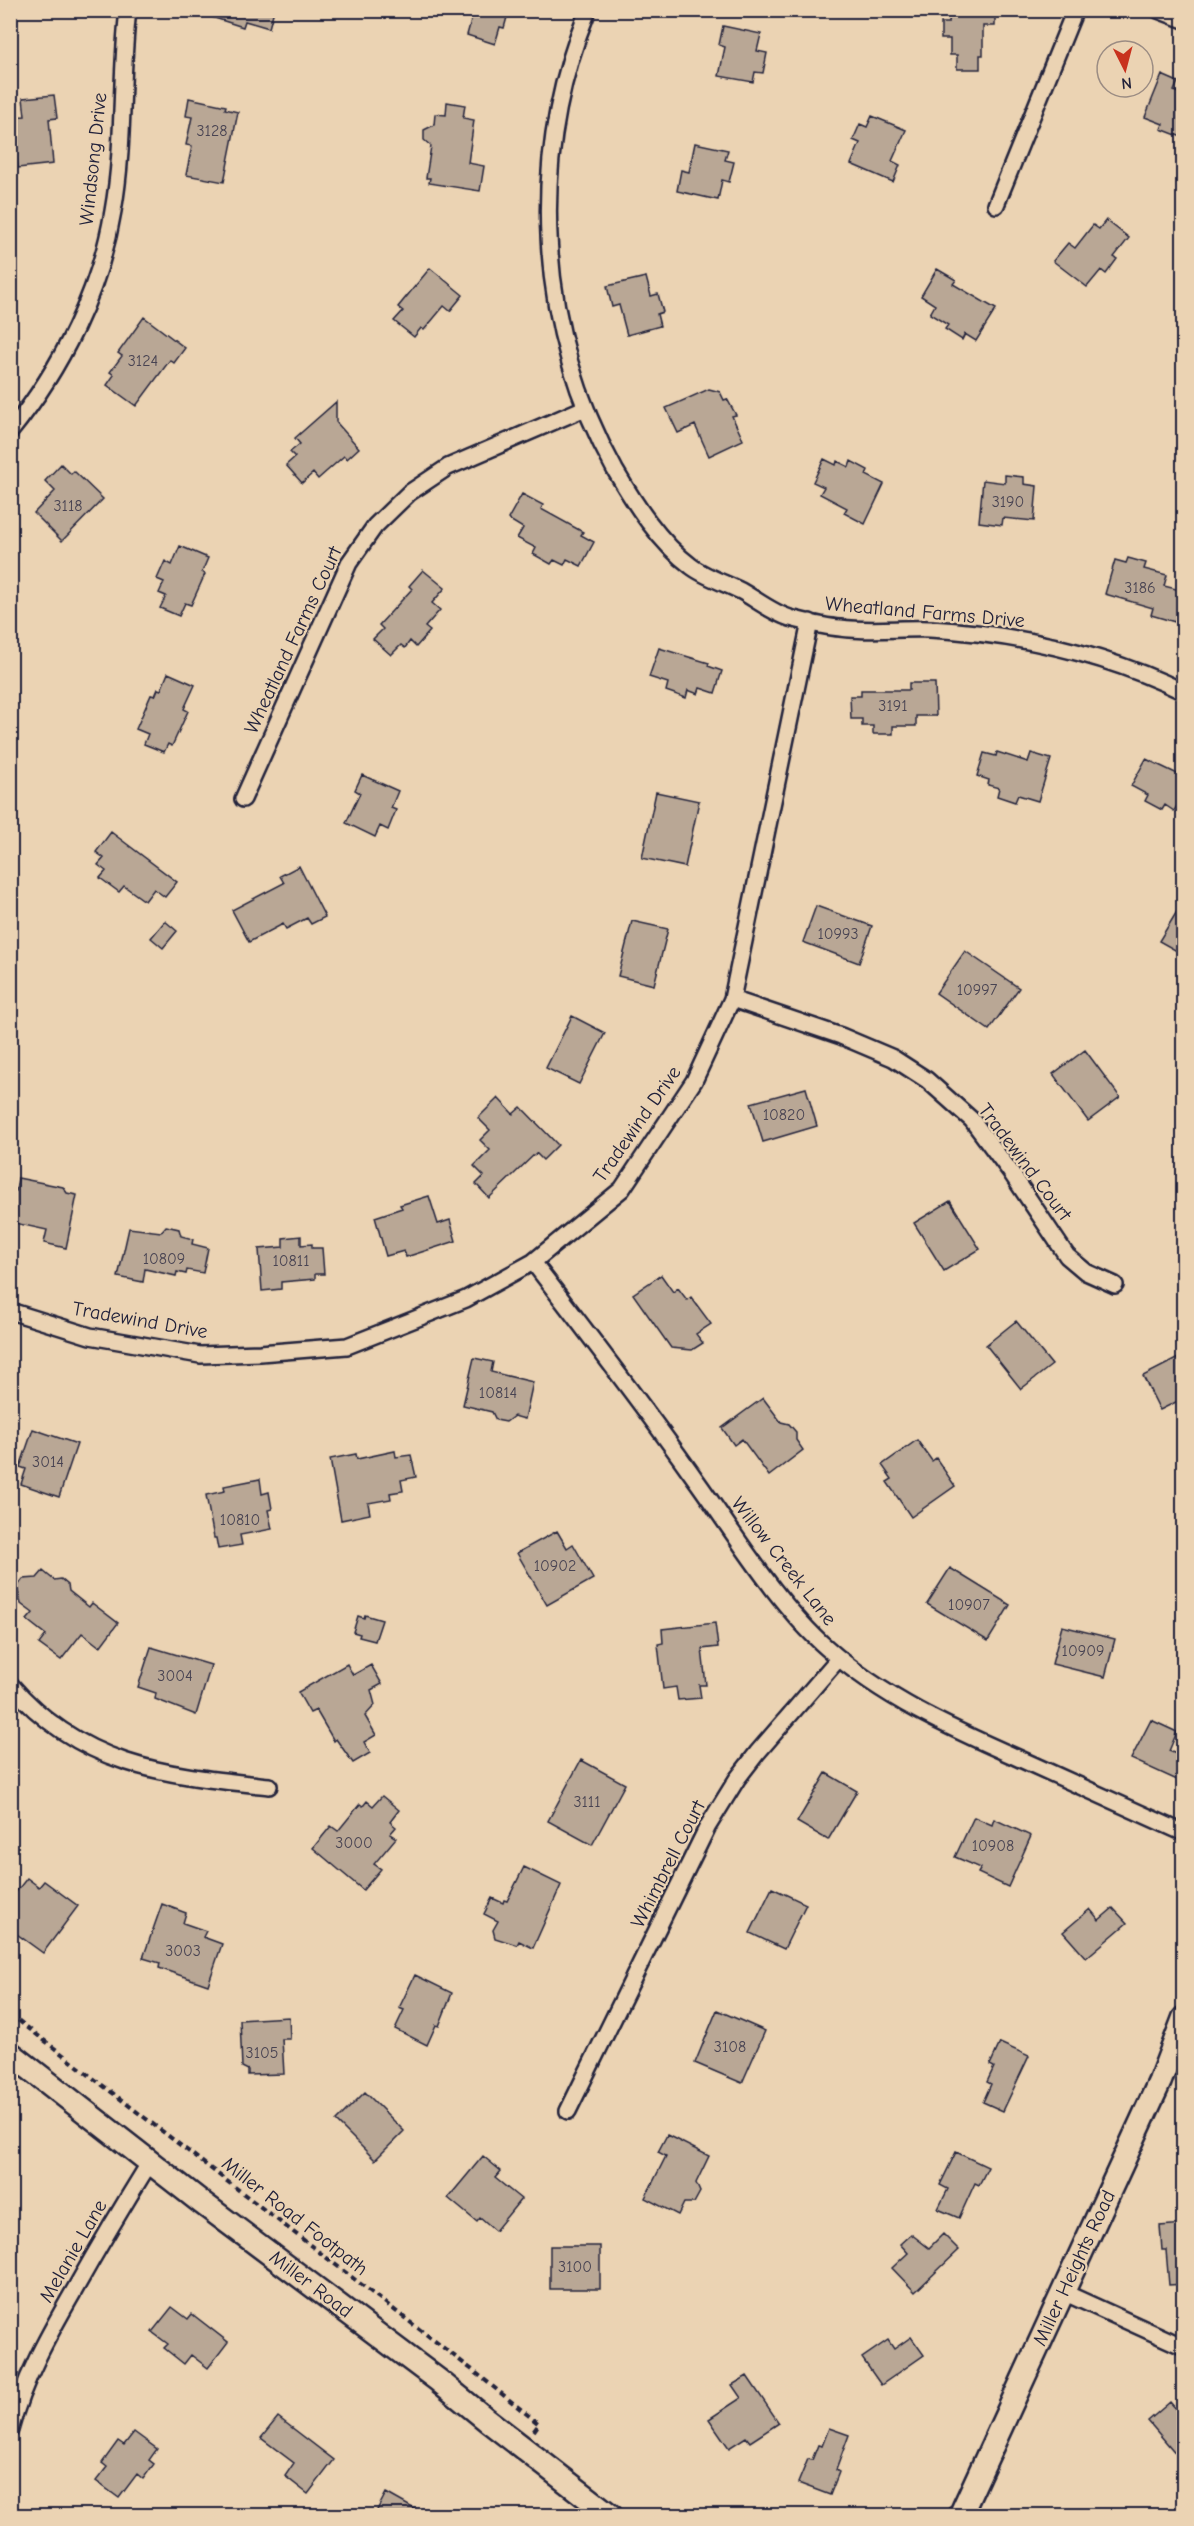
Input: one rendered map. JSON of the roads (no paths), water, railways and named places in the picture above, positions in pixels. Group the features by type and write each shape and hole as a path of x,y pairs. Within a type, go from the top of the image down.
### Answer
{"street":[{"name":"Windsong Drive","path":"10,432 33,404 58,362 84,308 101,263 114,210 119,154 123,51 128,10"},
{"name":"Wheatland Farms Drive","path":"588,10 566,72 550,159 547,218 552,286 564,343 585,408 603,448 643,514 664,540 692,567 787,617 840,628 929,629 1018,639 1088,654 1184,692"},
{"path":"996,205 1075,10"},
{"path":"1158,10 1184,20"},
{"name":"Wheatland Farms Court","path":"243,799 349,563 375,526 409,493 448,467 585,408"},
{"name":"Tradewind Drive","path":"12,1315 90,1336 201,1354 260,1353 347,1346 466,1299 532,1262 622,1189 694,1081 732,999 810,622"},
{"name":"Tradewind Court","path":"732,999 851,1040 893,1058 927,1080 972,1120 1067,1256 1086,1272 1115,1285"},
{"name":"Willow Creek Lane","path":"532,1262 644,1406 791,1610 825,1647 865,1678 907,1706 946,1726 1184,1833"},
{"name":"Whimbrell Court","path":"568,2111 708,1826 737,1779 757,1753 838,1658"},
{"path":"10,1684 21,1697 55,1725 107,1756 188,1778 269,1786"},
{"name":"Miller Heights Road","path":"960,2516 1160,2081 1184,2018"},
{"name":"Miller Road","path":"10,2053 429,2373 611,2516"},
{"name":"Melanie Lane","path":"10,2430 28,2379 55,2324 150,2162"},
{"path":"1063,2292 1184,2347"}]}
